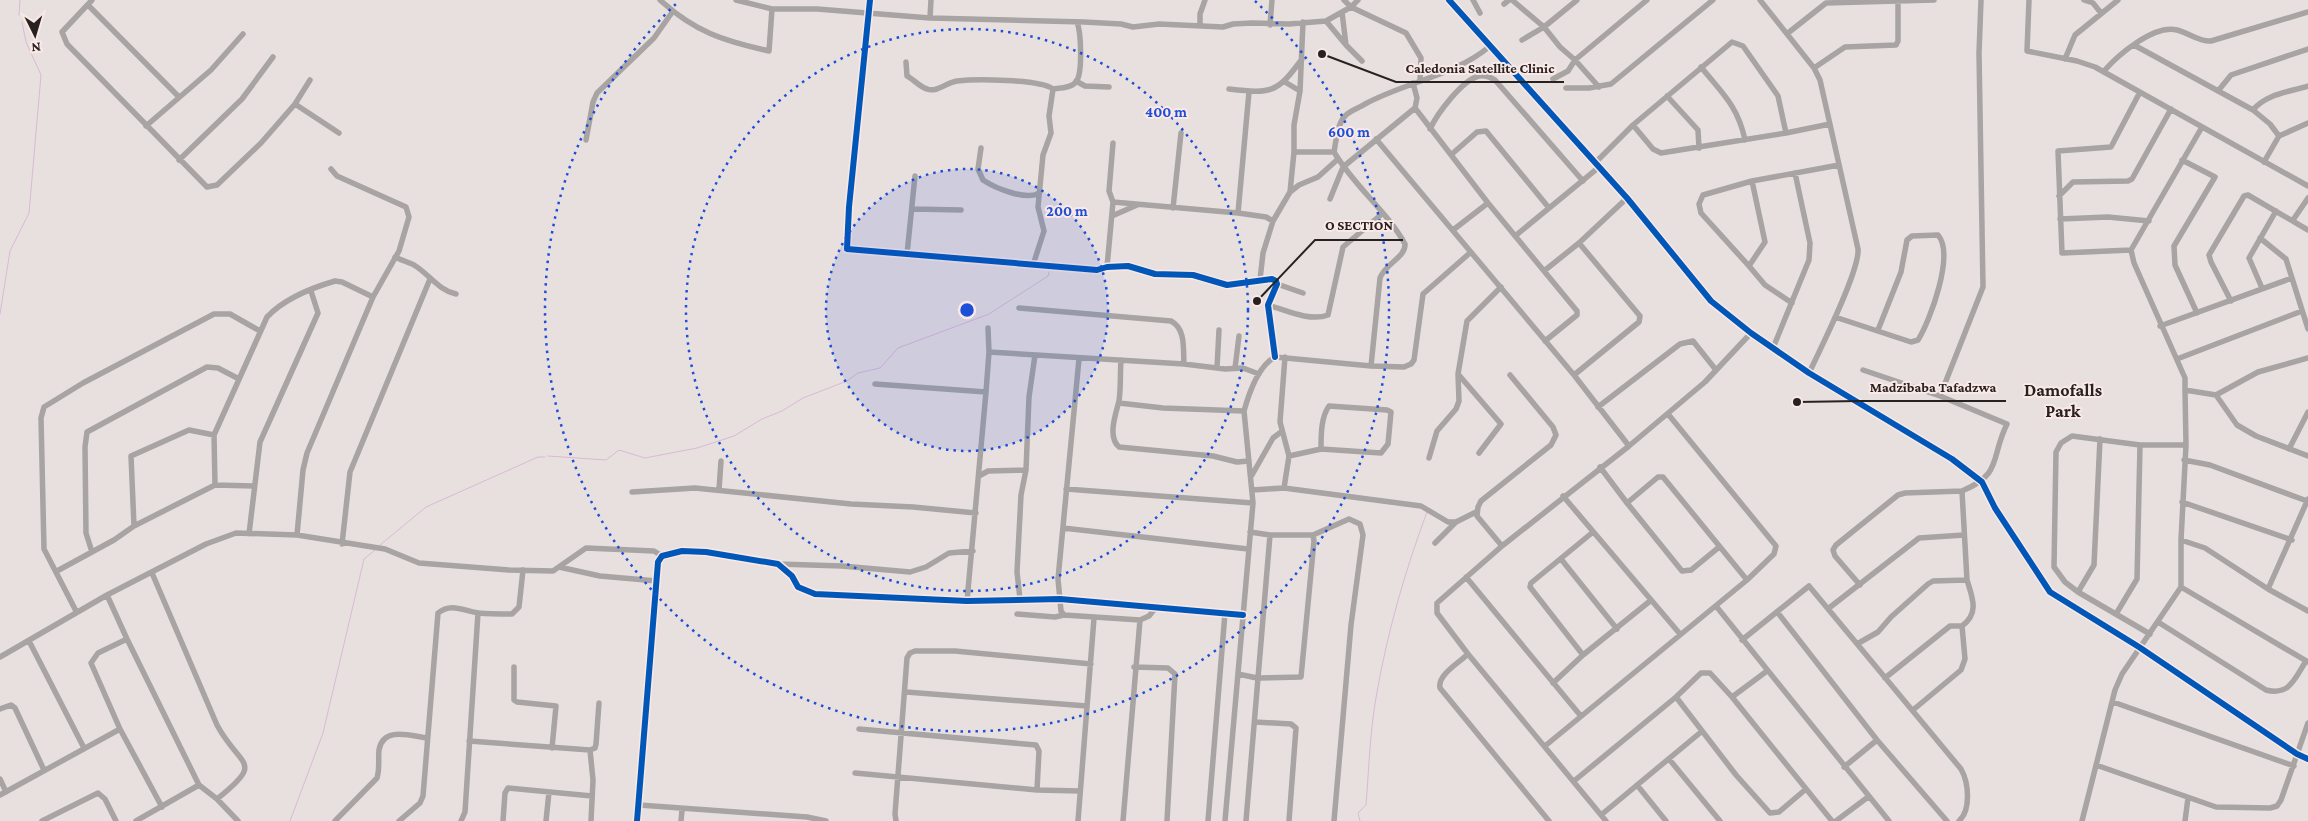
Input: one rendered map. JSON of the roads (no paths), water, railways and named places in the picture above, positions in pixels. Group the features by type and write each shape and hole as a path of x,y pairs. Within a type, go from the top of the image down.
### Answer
{"street":[{"path":"660,0 673,11 718,39 770,51 772,9"},
{"path":"736,0 772,9 817,9 930,18 1084,22 1121,24 1133,27 1160,24 1223,27 1234,24 1270,25 1326,21 1351,8 1358,0"},
{"path":"870,0 849,207 847,249 1097,270 1107,266 1128,266 1155,274 1193,275 1227,285 1272,279 1276,280 1277,284 1303,293"},
{"path":"930,18 931,0"},
{"path":"1200,25 1200,14 1205,0"},
{"path":"1270,25 1272,0"},
{"path":"1330,199 1343,167 1415,108 1417,98 1416,82 1421,58 1406,33 1351,8 1344,0"},
{"path":"1449,0 1626,198 1711,301 1751,333 1810,373 1952,459 1982,482 1996,508 2050,592 2139,648 2297,754 2308,759"},
{"path":"1473,0 1480,13"},
{"path":"1522,40 1544,27 1577,0"},
{"path":"1553,79 1568,71 1575,60 1647,0"},
{"path":"1566,88 1599,87 1611,84 1704,3 1713,0"},
{"path":"1760,0 1814,68 1822,86 1858,254 1835,317 1810,373"},
{"path":"1788,33 1826,3 1934,0"},
{"path":"1940,396 1983,287 1979,53 1981,0"},
{"path":"2029,0 2027,51 2084,63 2104,72 2308,186"},
{"path":"2084,0 2093,3 2101,13"},
{"path":"2065,59 2075,35 2118,0"},
{"path":"1508,1 1544,27 1560,47 1575,60 1599,87"},
{"path":"1814,68 1845,47 1896,45 1898,41 1898,1"},
{"path":"179,97 90,2 62,32 62,36 71,50 207,187 214,187 261,143 295,104 310,80"},
{"path":"586,140 593,102 597,93 654,38 673,11"},
{"path":"1342,12 1346,45"},
{"path":"2104,72 2115,58 2134,45 2149,36 2169,30 2179,31 2211,41 2308,12"},
{"path":"1326,21 1362,61"},
{"path":"906,62 907,76 926,89 939,88 958,81 1020,81 1048,85 1053,89 1071,86 1080,74 1080,30 1077,22"},
{"path":"1080,30 1084,22"},
{"path":"1290,192 1294,152 1294,125 1300,91 1303,22"},
{"path":"146,126 210,70 243,34"},
{"path":"1516,236 1583,181 1633,125 1732,42 1743,46 1778,96 1786,133"},
{"path":"2134,45 2253,110 2270,124 2279,136"},
{"path":"1371,366 1380,278 1386,266 1403,253 1406,248 1397,230 1343,167 1334,152 1340,124 1345,116 1372,100 1453,69 1482,54 1490,46"},
{"path":"2218,91 2231,75 2308,50"},
{"path":"179,160 242,99 273,57"},
{"path":"1229,89 1250,92 1277,88 1285,82 1302,58"},
{"path":"1700,67 1735,109 1741,121 1745,140"},
{"path":"1430,129 1441,110 1468,83 1480,76 1488,77 1495,80 1583,181"},
{"path":"1076,81 1086,86 1109,87"},
{"path":"1285,82 1300,91"},
{"path":"2253,110 2260,102 2269,98 2308,86"},
{"path":"1033,265 1044,231 1038,208 1043,155 1051,133 1049,116 1053,89"},
{"path":"1238,213 1250,92"},
{"path":"2131,250 2062,252 2058,151 2111,147 2140,92"},
{"path":"1668,96 1698,130 1699,148"},
{"path":"295,104 339,133"},
{"path":"1415,108 1488,203 1577,311 1577,314 1545,341"},
{"path":"2059,196 2073,182 2128,181 2132,179 2171,109"},
{"path":"2264,162 2279,136 2308,123"},
{"path":"1633,125 1657,152 1699,148 1830,124"},
{"path":"2082,821 2115,690 2122,674 2181,587 2180,540 2186,445 2185,378 2160,326 2134,263 2131,250 2202,127"},
{"path":"1452,154 1477,132 1486,131 1549,208"},
{"path":"1173,208 1181,133"},
{"path":"1376,139 1574,374 1629,446"},
{"path":"1107,266 1113,202 1109,191 1113,143"},
{"path":"981,148 978,169 983,180 1009,192 1034,196 1039,193"},
{"path":"1294,152 1334,152"},
{"path":"1260,280 1263,253 1273,221 1290,192 1299,185 1318,177 1338,159"},
{"path":"2182,160 2215,177 2174,246 2175,265 2197,313"},
{"path":"1792,302 1765,286 1701,213 1699,204 1703,194 1709,192 1752,181 1839,165"},
{"path":"297,535 303,470 307,453 373,296 395,257 409,217 406,207 337,176 330,169"},
{"path":"1773,348 1806,271 1810,251 1795,174"},
{"path":"907,254 915,176"},
{"path":"1749,266 1765,242 1752,181"},
{"path":"2231,301 2211,262 2209,254 2244,196 2248,194 2308,230"},
{"path":"1544,271 1579,243 1626,198"},
{"path":"2293,220 2308,198"},
{"path":"1113,202 1238,213 1266,217 1273,221"},
{"path":"1453,230 1488,203"},
{"path":"1112,216 1139,205"},
{"path":"912,209 961,210"},
{"path":"2262,288 2249,258 2276,211"},
{"path":"1268,305 1296,314 1323,317 1328,315 1343,247 1351,238 1383,213"},
{"path":"2060,219 2108,217 2149,221"},
{"path":"1835,317 1911,342 1920,338 1942,278 1942,243 1938,235 1912,236 1907,240 1901,272 1878,330"},
{"path":"2260,238 2286,259 2308,329"},
{"path":"1574,374 1639,322 1640,316 1579,243"},
{"path":"1226,821 1252,503 1244,411 1258,374 1269,360 1275,357 1371,366 1404,366 1412,364 1423,294 1471,252"},
{"path":"395,257 415,265 430,279 456,294"},
{"path":"2160,326 2292,278"},
{"path":"342,544 350,472 430,279"},
{"path":"215,485 214,435 260,331 275,309 289,300 327,284 342,282 373,296"},
{"path":"1275,357 1268,305 1277,284"},
{"path":"1429,458 1437,431 1456,409 1459,401 1458,374 1467,321 1501,287"},
{"path":"249,534 260,442 318,313 311,291"},
{"path":"1019,308 1171,321 1180,327 1183,339 1184,364"},
{"path":"2177,359 2302,311"},
{"path":"76,611 57,570 47,557 44,543 41,418 44,407 214,314 230,314 260,331"},
{"path":"967,601 986,392 989,352 988,328"},
{"path":"1217,368 1219,330"},
{"path":"1606,821 1468,654 1437,613 1436,609 1440,598 1502,546 1668,414 1716,370 1751,333"},
{"path":"1234,368 1238,336"},
{"path":"1598,407 1680,344 1693,341 1716,370"},
{"path":"989,352 1247,369 1258,374"},
{"path":"1020,600 1017,572 1021,495 1026,470 1029,397 1034,355"},
{"path":"1284,488 1289,456 1281,432 1280,414 1286,357"},
{"path":"2185,390 2216,395 2258,372 2308,358"},
{"path":"1064,615 1061,611 1058,579 1079,359"},
{"path":"1121,360 1119,402 1115,411 1114,436 1116,445 1119,447 1213,456 1237,462 1249,461"},
{"path":"92,552 86,536 85,447 87,432 207,366 216,367 239,379"},
{"path":"1860,585 1835,556 1833,550 1836,545 1898,495 1962,492 1982,482 1991,474 2007,424 1940,396 1863,370"},
{"path":"1458,374 1501,424 1479,453"},
{"path":"1435,543 1456,522 1476,512 1481,501 1551,445 1556,435 1553,427 1510,376"},
{"path":"875,384 986,392"},
{"path":"2216,395 2236,425 2256,436 2308,456"},
{"path":"1119,402 1163,408 1244,411"},
{"path":"1289,456 1321,449 1381,453 1388,444 1391,412 1387,410 1329,406 1326,410 1321,449"},
{"path":"2290,449 2308,412"},
{"path":"1545,746 1716,606 1774,554 1776,546 1668,414"},
{"path":"134,526 131,456 189,430 214,435"},
{"path":"1251,475 1273,438 1281,432"},
{"path":"2150,634 2078,592 2065,582 2054,567 2056,452 2060,443 2072,436 2140,445 2186,445"},
{"path":"2078,592 2094,565 2100,439"},
{"path":"2116,614 2137,579 2140,445"},
{"path":"2184,460 2210,465 2308,500 2292,540 2268,589"},
{"path":"719,490 721,461"},
{"path":"1600,467 1682,571 1691,570 1719,547"},
{"path":"979,476 988,471 1026,470"},
{"path":"1627,503 1660,476 1747,580"},
{"path":"57,570 92,552 134,526 215,485 254,486"},
{"path":"632,492 680,488 719,490 851,504 976,513"},
{"path":"1066,488 1252,503"},
{"path":"1252,490 1284,488 1421,506 1448,522 1456,522"},
{"path":"1885,678 1950,626 1962,626 1971,618 1975,606 1967,580 1962,492"},
{"path":"1564,496 1650,601 1680,634"},
{"path":"2182,502 2292,540"},
{"path":"1476,512 1477,516 1502,546"},
{"path":"1250,532 1270,535 1313,534 1349,519 1360,524 1363,535 1351,624 1334,821"},
{"path":"1063,528 1248,549"},
{"path":"1583,655 1530,587 1531,584 1593,532"},
{"path":"0,657 76,611 206,544 236,533 297,535 342,544 385,549 419,564 550,572 586,548 654,551 662,556"},
{"path":"1238,674 1257,678 1301,678 1313,534"},
{"path":"1246,821 1270,535"},
{"path":"1829,608 1919,538 1964,535"},
{"path":"2180,540 2205,548 2268,589 2308,610"},
{"path":"637,821 658,562 662,556 682,551 706,552 778,564 842,566 910,572 926,567 948,553 973,551"},
{"path":"1561,559 1617,629"},
{"path":"778,564 792,576 798,587 815,594 967,601 1060,598 1243,615"},
{"path":"559,567 600,576 657,581"},
{"path":"399,821 420,803 423,796 438,613 443,609 452,608 478,613 512,614 519,607 523,570"},
{"path":"152,573 217,724 223,736 245,764 246,770 240,781 217,799"},
{"path":"1466,577 1580,716"},
{"path":"1857,644 1878,632 1891,617 1933,581 1967,580"},
{"path":"1742,640 1778,613 1809,586 1961,769 1966,780 1966,812 1959,821"},
{"path":"2158,622 2266,690 2282,692 2288,687 2307,661 2181,587"},
{"path":"107,595 198,785 217,799 238,821"},
{"path":"1553,683 1583,655 1650,601"},
{"path":"1017,614 1140,620 1149,616 1157,606"},
{"path":"1716,606 1889,821"},
{"path":"461,821 465,812 478,613"},
{"path":"1208,821 1225,613"},
{"path":"1778,613 1877,740 1948,821"},
{"path":"1078,821 1094,618"},
{"path":"1123,821 1134,667 1140,620"},
{"path":"1913,710 1962,670 1965,659 1962,626"},
{"path":"127,639 98,653 91,663 120,729 162,807"},
{"path":"29,640 84,748"},
{"path":"896,821 907,658 915,650 955,651 1091,664"},
{"path":"1468,654 1440,680 1440,688 1549,821"},
{"path":"514,667 514,700 517,702 556,706 552,748"},
{"path":"1134,667 1168,668 1172,669 1175,674 1167,821"},
{"path":"1732,697 1767,671"},
{"path":"1574,782 1676,697 1701,673 1706,672 1710,673 1732,697 1832,821"},
{"path":"906,692 1087,706"},
{"path":"1676,697 1701,732 1770,813 1779,812 1806,789"},
{"path":"2113,702 2294,766"},
{"path":"469,740 590,750 595,748 596,744 599,704"},
{"path":"0,709 11,705 15,708 44,770"},
{"path":"1255,722 1290,724 1296,728 1289,821"},
{"path":"2096,765 2188,798 2224,808 2270,808 2276,806 2281,800 2308,723"},
{"path":"0,779 3,793 120,729"},
{"path":"859,730 1036,745 1040,751 1037,790"},
{"path":"1601,815 1701,732"},
{"path":"335,821 377,778 379,750 386,738 395,734 427,738"},
{"path":"1844,767 1877,740"},
{"path":"590,750 593,780 591,821"},
{"path":"1669,759 1720,821"},
{"path":"855,773 1037,790 1080,791"},
{"path":"136,821 198,785"},
{"path":"1637,785 1666,821"},
{"path":"503,821 505,793 508,788 592,796"},
{"path":"546,821 549,792"},
{"path":"42,821 98,793 105,799 116,821"},
{"path":"1836,821 1868,797"},
{"path":"2185,821 2188,798"},
{"path":"639,805 682,810 807,817 826,821"},
{"path":"682,810 682,821"}],"waterway":[{"path":"19,15 20,0"},
{"path":"0,314 10,251 29,213 41,75 26,42 22,22"},
{"path":"548,456 606,460 619,450 645,458 697,448 734,436 803,398 847,381 858,373 880,368 898,348 989,314 1048,276 1049,272"},
{"path":"380,545 426,507 538,457 545,457"},
{"path":"1360,821 1358,813 1366,805 1373,720 1386,646 1411,556 1427,512"},
{"path":"290,821 323,733 364,559 375,550"}],"place":[{"name":"Caledonia Satellite Clinic","path":"1322,54"},
{"name":"O SECTION","path":"1257,301"},
{"name":"Madzibaba Tafadzwa","path":"1797,402"}],"district":[{"name":"Damofalls Park","path":"2063,400"}]}
